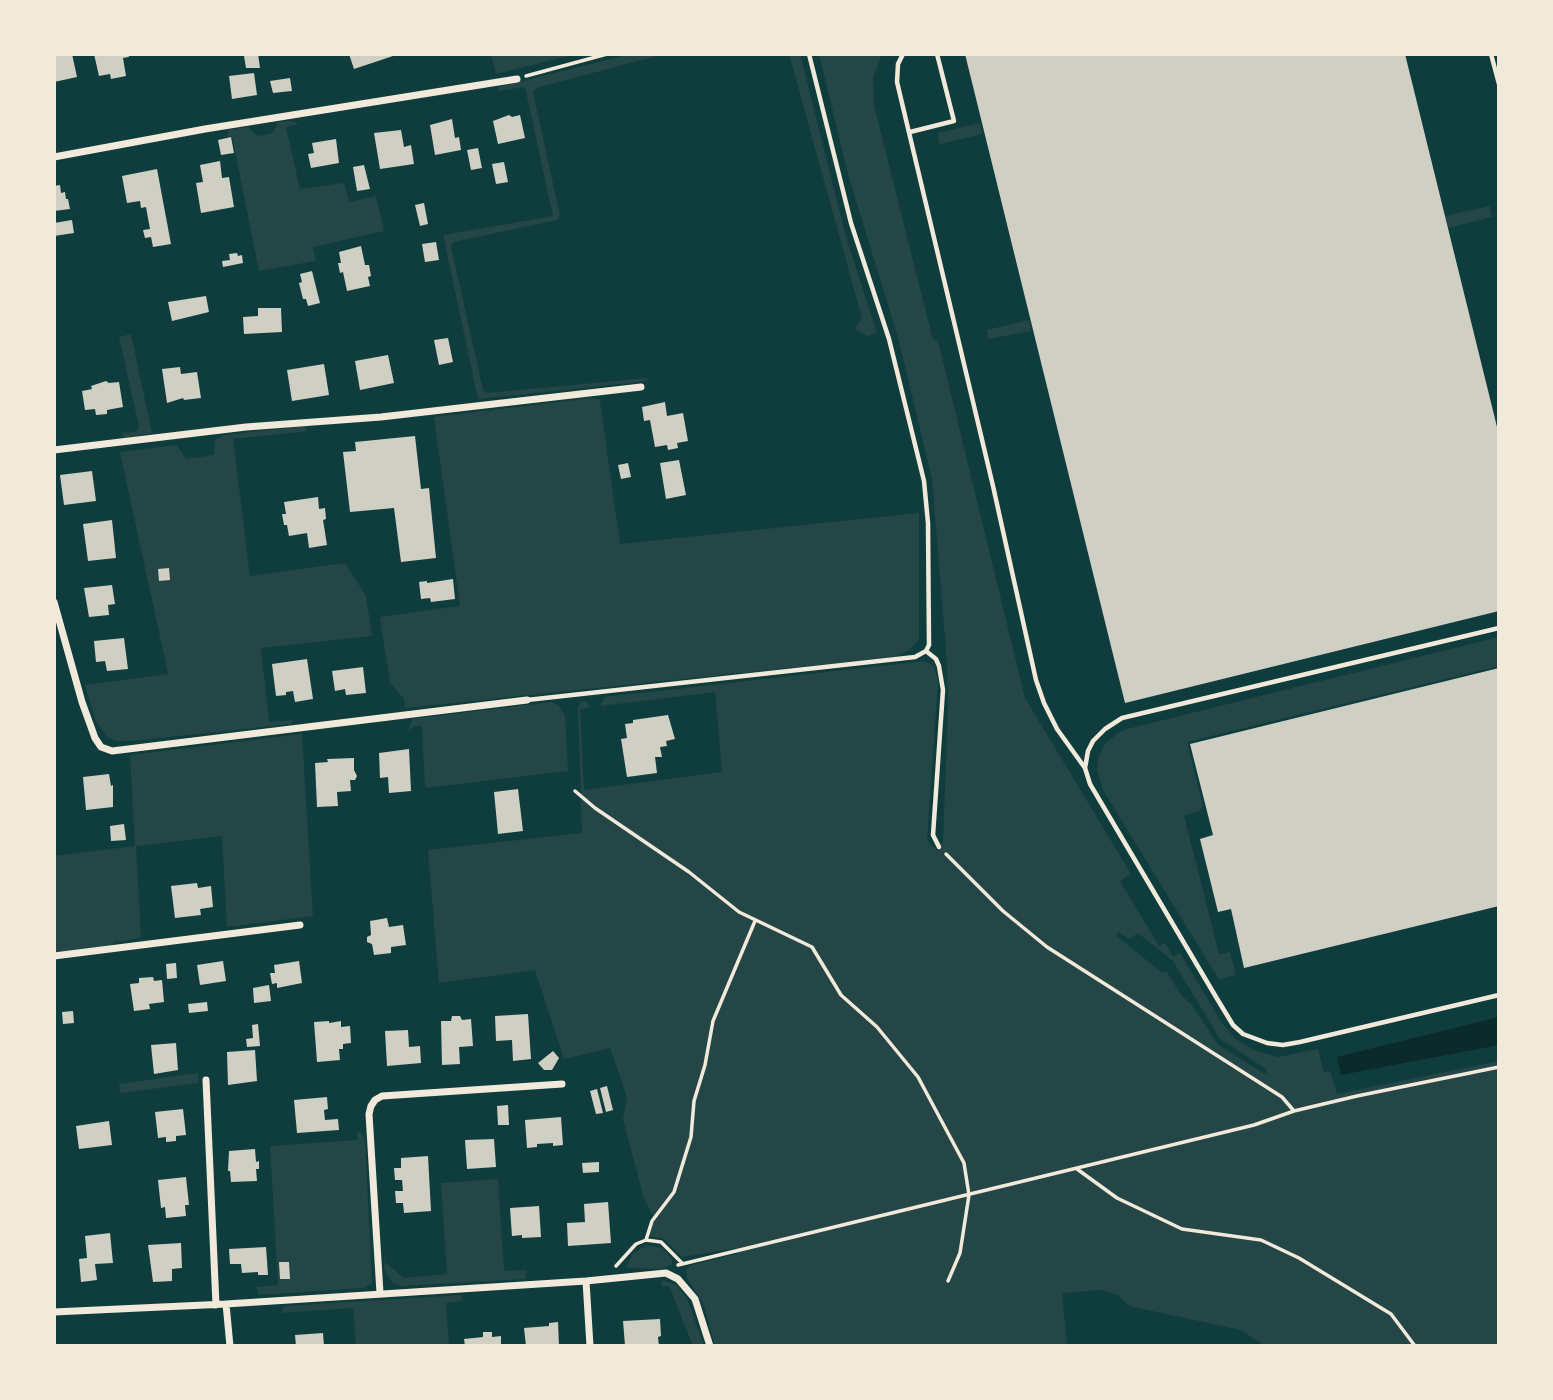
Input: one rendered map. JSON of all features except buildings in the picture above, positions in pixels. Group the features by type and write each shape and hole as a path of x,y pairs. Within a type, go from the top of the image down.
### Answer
{"street":[{"path":"54,157 205,129 517,79"},
{"path":"54,450 246,427 381,417 642,387"},
{"path":"54,602 94,738 101,747 112,751 527,700"},
{"path":"54,956 300,925"},
{"path":"205,1080 216,1305"},
{"path":"380,1293 369,1114 375,1100 382,1096 562,1084"},
{"path":"54,1312 216,1305 586,1281 666,1273 678,1279 695,1299 710,1346"},
{"path":"586,1281 590,1346"},
{"path":"226,1304 230,1346"}],"lane":[{"path":"527,700 915,657 926,650 930,638 928,523 924,481 889,339 851,223 809,54"},
{"path":"903,54 898,64 897,82 1036,680 1057,729 1085,768 1090,784 1233,1025 1243,1034 1267,1043 1300,1042 1499,995"},
{"path":"910,132 954,121 937,54"},
{"path":"1491,54 1499,84"},
{"path":"1085,768 1093,741 1122,718 1499,628"},
{"path":"926,650 939,666 943,690 933,835 939,847"}],"path":[{"path":"517,79 607,54"},
{"path":"575,791 595,808 689,872 723,901 755,920 812,947 841,995 877,1027 918,1077 964,1163 969,1195 960,1253 948,1281"},
{"path":"939,847 1003,911 1047,947 1282,1097 1294,1111"},
{"path":"646,1240 652,1221 674,1192 691,1137 694,1101 705,1065 713,1021 755,920"},
{"path":"612,1278 625,1254 636,1244 646,1240 661,1242 682,1263 1077,1169 1254,1125 1294,1111 1499,1067"},
{"path":"1077,1169 1116,1198 1182,1229 1261,1240 1299,1258 1391,1314 1415,1346"}],"shaded area":[{"path":"491,54 576,54 496,74"},
{"path":"631,54 664,54 536,88 533,92 560,216 557,220 453,242 451,247 483,390 487,393 647,378 648,381 478,399 443,235 553,216 525,87 498,91 498,87"},
{"path":"789,54 800,54 846,237 877,333 867,336 855,329 862,318"},
{"path":"819,54 882,54 873,77 874,105 933,340 938,341 1025,698 1131,874 1120,881 1159,946 1165,943 1173,957 1180,953 1222,1023 1236,1039 1253,1050 1278,1057 1318,1049 1324,1072 1330,1071 1337,1094 1499,1061 1499,1346 1265,1346 1241,1330 1129,1306 1118,1295 1101,1290 1062,1293 1067,1346 715,1346 704,1305 687,1278 686,1270 691,1265 737,1254 736,1248 682,1257 664,1239 649,1236 651,1226 657,1218 651,1213 643,1195 623,1119 627,1097 610,1048 564,1059 535,970 439,983 428,850 582,833 578,708 581,702 586,701 590,707 580,709 584,790 722,772 715,692 601,706 604,697 924,661 934,666 938,681 927,840 937,851 943,842 947,663 932,479 899,341 848,174","holes":["1119,932 1129,939 1138,933 1173,961 1220,1039 1266,1069 1268,1076 1218,1045 1167,972 1163,973 1116,936"]},
{"path":"291,121 299,124 286,127 300,189 344,183 349,202 376,196 384,231 313,247 316,261 259,271 232,136 227,137 229,130 248,127 258,136 273,133 278,122"},
{"path":"980,123 982,134 939,143 938,133"},
{"path":"1490,206 1492,217 1448,228 1445,216"},
{"path":"1029,320 1031,331 988,339 987,330"},
{"path":"131,334 152,433 124,438 121,430 124,433 135,432 139,427 119,337"},
{"path":"592,398 603,400 600,401 620,544 919,513 919,639 909,650 895,657 405,708 404,699 390,683 380,617 460,606 434,417"},
{"path":"303,426 308,431 233,439 250,576 345,563 366,596 372,636 261,648 269,722 294,720 291,724 131,741 116,741 106,736 95,719 85,685 168,674 120,452 177,445 186,459 214,455 215,440 225,435"},
{"path":"1499,637 1499,666 1187,742 1203,807 1184,816 1219,954 1230,952 1236,975 1218,978 1103,790 1097,769 1104,745 1127,729"},
{"path":"552,702 559,706 565,715 568,771 425,788 422,726 415,726 408,731 412,719"},
{"path":"302,734 313,916 227,927 222,836 136,846 141,938 115,942 110,947 54,952 54,856 135,846 130,755"},
{"path":"1499,1017 1499,1045 1341,1075 1337,1057"},
{"path":"198,1073 199,1083 120,1093 119,1084"},
{"path":"357,1131 365,1138 372,1283 364,1288 259,1295 256,1287 278,1285 270,1146 357,1140"},
{"path":"498,1179 504,1271 527,1270 525,1279 401,1286 392,1282 384,1269 386,1252 386,1263 404,1278 447,1274 441,1183"},
{"path":"646,1245 662,1248 672,1259 672,1265 661,1269 626,1268 632,1255"},
{"path":"661,1280 676,1285 687,1298 704,1346 693,1346 669,1286 662,1287"},
{"path":"461,1295 463,1301 446,1303 449,1346 356,1346 353,1308 281,1313 285,1306"}]}
